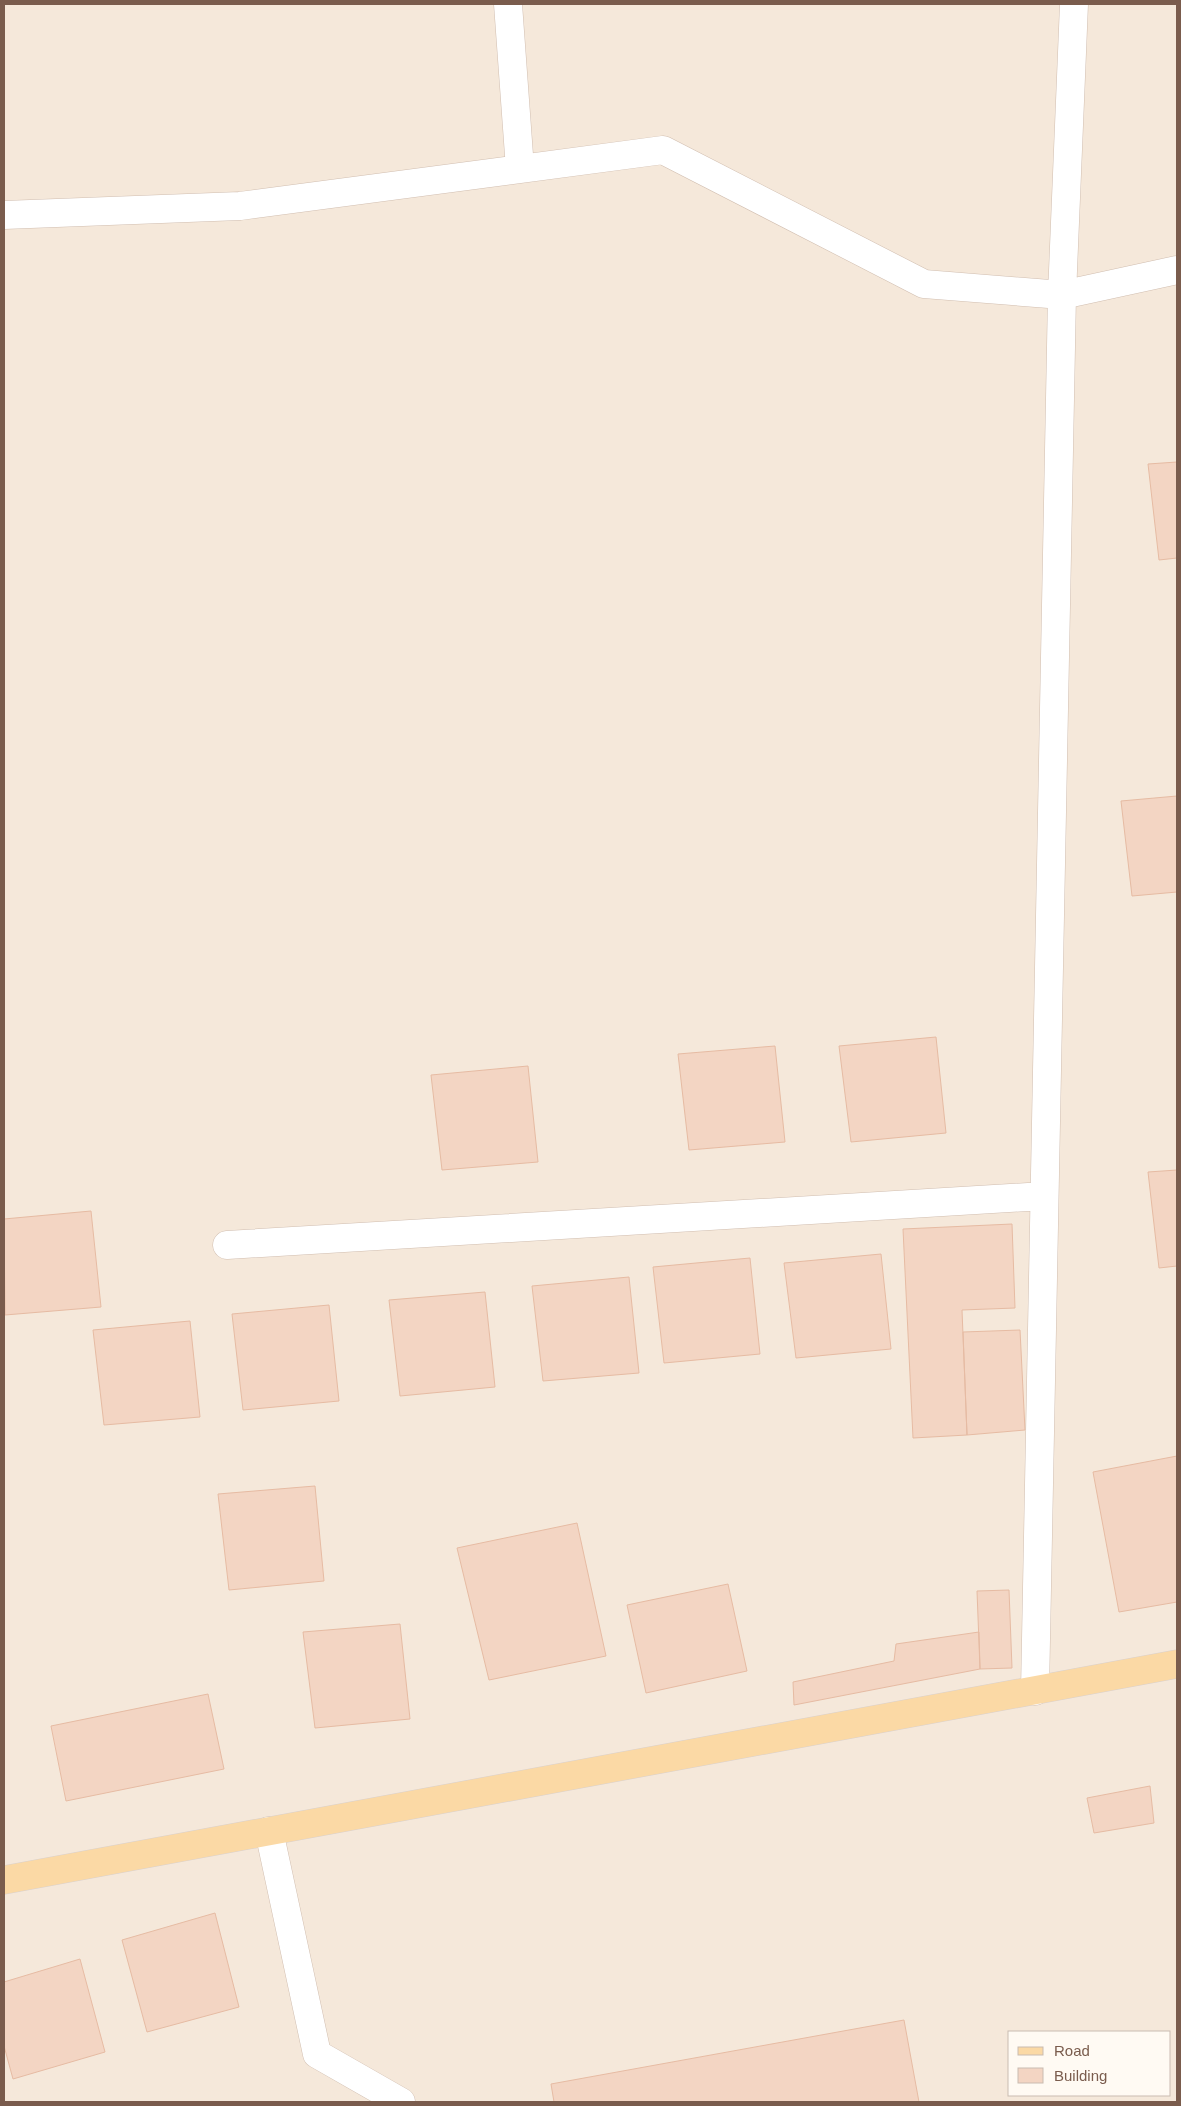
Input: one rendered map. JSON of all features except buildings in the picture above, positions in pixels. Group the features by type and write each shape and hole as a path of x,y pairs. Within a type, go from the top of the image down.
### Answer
{"main road":[{"path":"4,1880 1035,1692 1177,1664"}],"street":[{"path":"508,4 520,169"},
{"path":"1035,1692 1062,296 1074,4"},
{"path":"4,215 240,206 663,150 924,284 1062,296 1177,270"},
{"path":"226,1245 1044,1196"},
{"path":"269,1831 317,2054 401,2102"}],"shaded area":[{"path":"4,4 1177,4 1177,2102 4,2102"}]}
